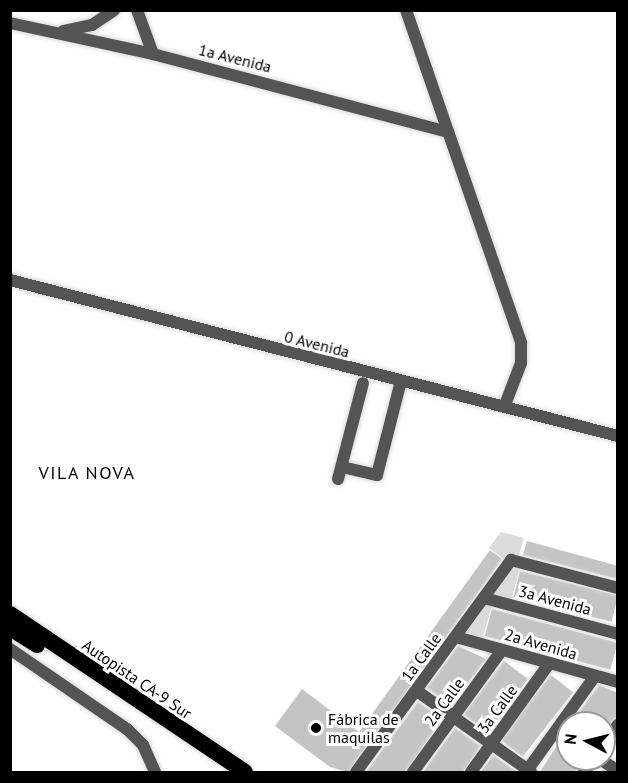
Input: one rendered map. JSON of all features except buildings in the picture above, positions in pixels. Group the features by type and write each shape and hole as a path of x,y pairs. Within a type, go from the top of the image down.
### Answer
{"highway":[{"name":"Autopista CA-9 Sur","path":"10,614 245,772"},
{"name":"Autopista CA-9 Sur","path":"10,628 227,772"}],"street":[{"path":"50,31 92,25 114,10"},
{"path":"136,10 153,54"},
{"path":"406,10 521,342 521,363 505,405"},
{"name":"1a Avenida","path":"10,23 153,54 448,132"},
{"name":"0 Avenida","path":"10,280 367,378 505,405 618,436"},
{"path":"367,378 340,473 377,476 400,386"},
{"name":"1a Calle","path":"357,772 511,560 618,588"},
{"name":"3a Avenida","path":"484,598 618,634"},
{"name":"2a Avenida","path":"456,637 618,682"},
{"path":"10,649 127,729 142,745 155,772"},
{"name":"2a Calle","path":"413,772 502,650"},
{"name":"3a Calle","path":"471,772 549,664"},
{"path":"417,691 528,772 595,676"}],"shaded area":[{"path":"501,532 524,538 518,558 505,560 489,548"},
{"path":"512,564 521,565 511,600 491,595"},
{"path":"486,604 492,605 482,640 463,635"}],"place":[{"name":"Fábrica de maquilas","path":"316,728"}],"district":[{"name":"VILA NOVA","path":"87,473"}]}
